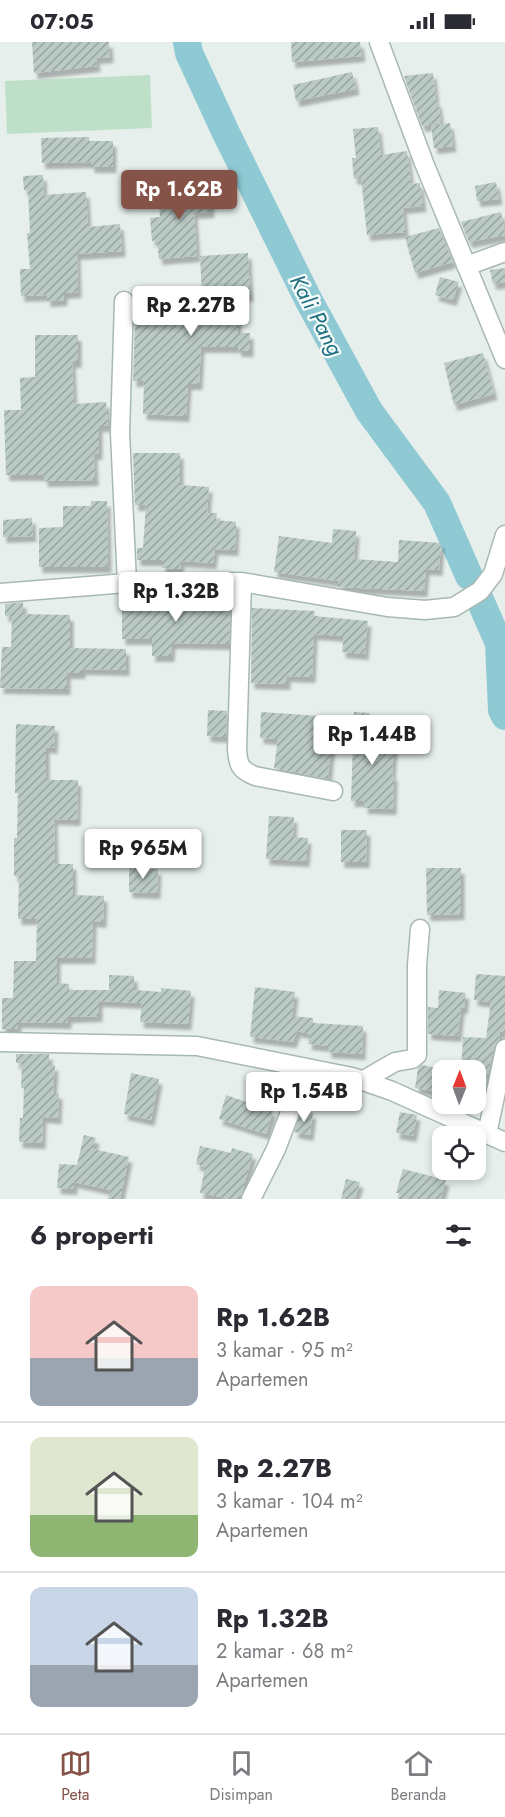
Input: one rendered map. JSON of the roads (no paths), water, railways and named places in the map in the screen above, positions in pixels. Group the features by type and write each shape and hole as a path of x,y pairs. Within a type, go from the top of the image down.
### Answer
{"street":[{"path":"379,42 424,163 505,359"},
{"path":"466,266 505,252"},
{"path":"124,301 120,433 127,583"},
{"path":"0,593 127,583 242,582 387,608 425,610 454,607 480,591 493,574 505,535"},
{"path":"242,582 237,749 240,767 255,776 333,791"},
{"path":"362,1081 395,1062 412,1059 417,1055 417,965 420,929"},
{"path":"0,1042 197,1046 352,1077 392,1091 505,1142"},
{"path":"488,1134 505,1048"},
{"path":"251,1199 276,1149 289,1115 300,1067"}],"waterway":[{"name":"Kali Pang","path":"187,42 189,53 226,133 308,299 369,411 437,503 469,576"},
{"name":"Kali Pang","path":"480,600 499,643 502,710 505,716"}]}
